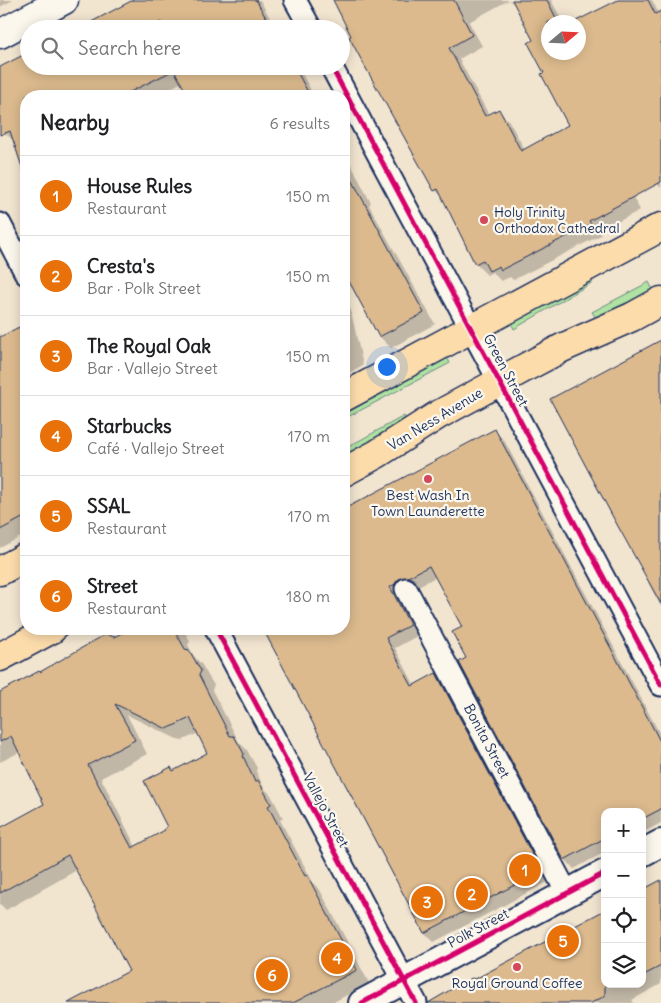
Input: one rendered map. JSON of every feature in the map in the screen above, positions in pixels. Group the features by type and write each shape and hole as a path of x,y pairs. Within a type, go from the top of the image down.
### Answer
{"highway":[{"path":"350,394 661,227"},
{"name":"Van Ness Avenue","path":"350,469 377,454 438,414 562,348 632,317 661,301"},
{"path":"0,571 20,560"},
{"path":"0,657 41,635"}],"main road":[{"path":"26,20 64,0"},
{"path":"0,34 20,23"}],"street":[{"path":"295,0 306,20"},
{"name":"Green Street","path":"336,75 344,90"},
{"name":"Green Street","path":"350,102 661,685"},
{"path":"0,224 20,262"},
{"name":"Bonita Street","path":"406,590 567,893"},
{"name":"Vallejo Street","path":"219,635 416,1003"},
{"path":"646,851 661,843"},
{"name":"Polk Street","path":"362,1003 601,875"}],"green space":[{"path":"591,279 593,282 514,329 510,321"},
{"path":"649,282 653,290 596,318 592,312"},
{"path":"446,356 450,363 350,416 350,408"},
{"path":"404,416 406,420 350,455 350,446"}],"building":[{"path":"133,0 256,0 267,20 95,20"},
{"path":"333,0 454,0 472,35 449,48 485,116 499,109 521,151 568,125 541,74 544,73 528,43 533,40 512,0 547,0 554,15 541,15 541,60 586,60 586,16 618,0 648,0 655,14 661,11 661,182 589,221 591,224 501,270 499,266 489,271 483,260 475,264 438,189 434,191 350,39 350,20 343,20"},
{"path":"20,57 20,75 164,75 134,90 20,90 20,161 10,131 0,135 0,67"},
{"path":"177,75 299,75 307,90 185,90"},
{"path":"350,176 424,313 379,337 350,283"},
{"path":"19,327 20,519 0,530 0,337"},
{"path":"661,340 661,604 550,399"},
{"path":"495,429 661,743 661,809 646,817 646,808 601,808 601,840 564,860 459,662 466,658 452,632 462,627 429,566 408,577 400,578 390,587 410,625 386,638 412,686 436,673 541,871 424,933 266,635 350,635 350,506"},
{"path":"104,635 114,637 118,635 177,635 185,649 189,650 201,671 199,675 230,736 234,736 244,754 243,756 255,782 258,780 271,804 268,806 357,970 293,1003 68,1003 129,971 68,855 0,893 0,828 44,804 11,736 0,742 0,692 40,672","holes":["115,704 167,729 190,718 207,753 173,771 171,767 144,781 167,827 165,830 132,848 88,765 135,740"]},
{"path":"661,880 661,966 646,974 646,898 646,888"},
{"path":"601,912 601,988 605,988 605,996 591,1003 428,1003 464,982 472,978 475,979"}],"cycle path":[{"path":"336,75 344,90"},
{"path":"350,102 661,685"},
{"path":"219,635 416,1003"},
{"path":"362,1003 601,875"}],"place":[{"name":"Holy Trinity Orthodox Cathedral","path":"484,220"},
{"name":"Best Wash In Town Launderette","path":"428,479"},
{"name":"House Rules","path":"525,870"},
{"name":"Cresta's","path":"472,894"},
{"name":"The Royal Oak","path":"427,902"},
{"name":"SSAL","path":"563,941"},
{"name":"Starbucks","path":"337,958"},
{"name":"Royal Ground Coffee","path":"517,967"},
{"name":"Street","path":"272,975"}]}
